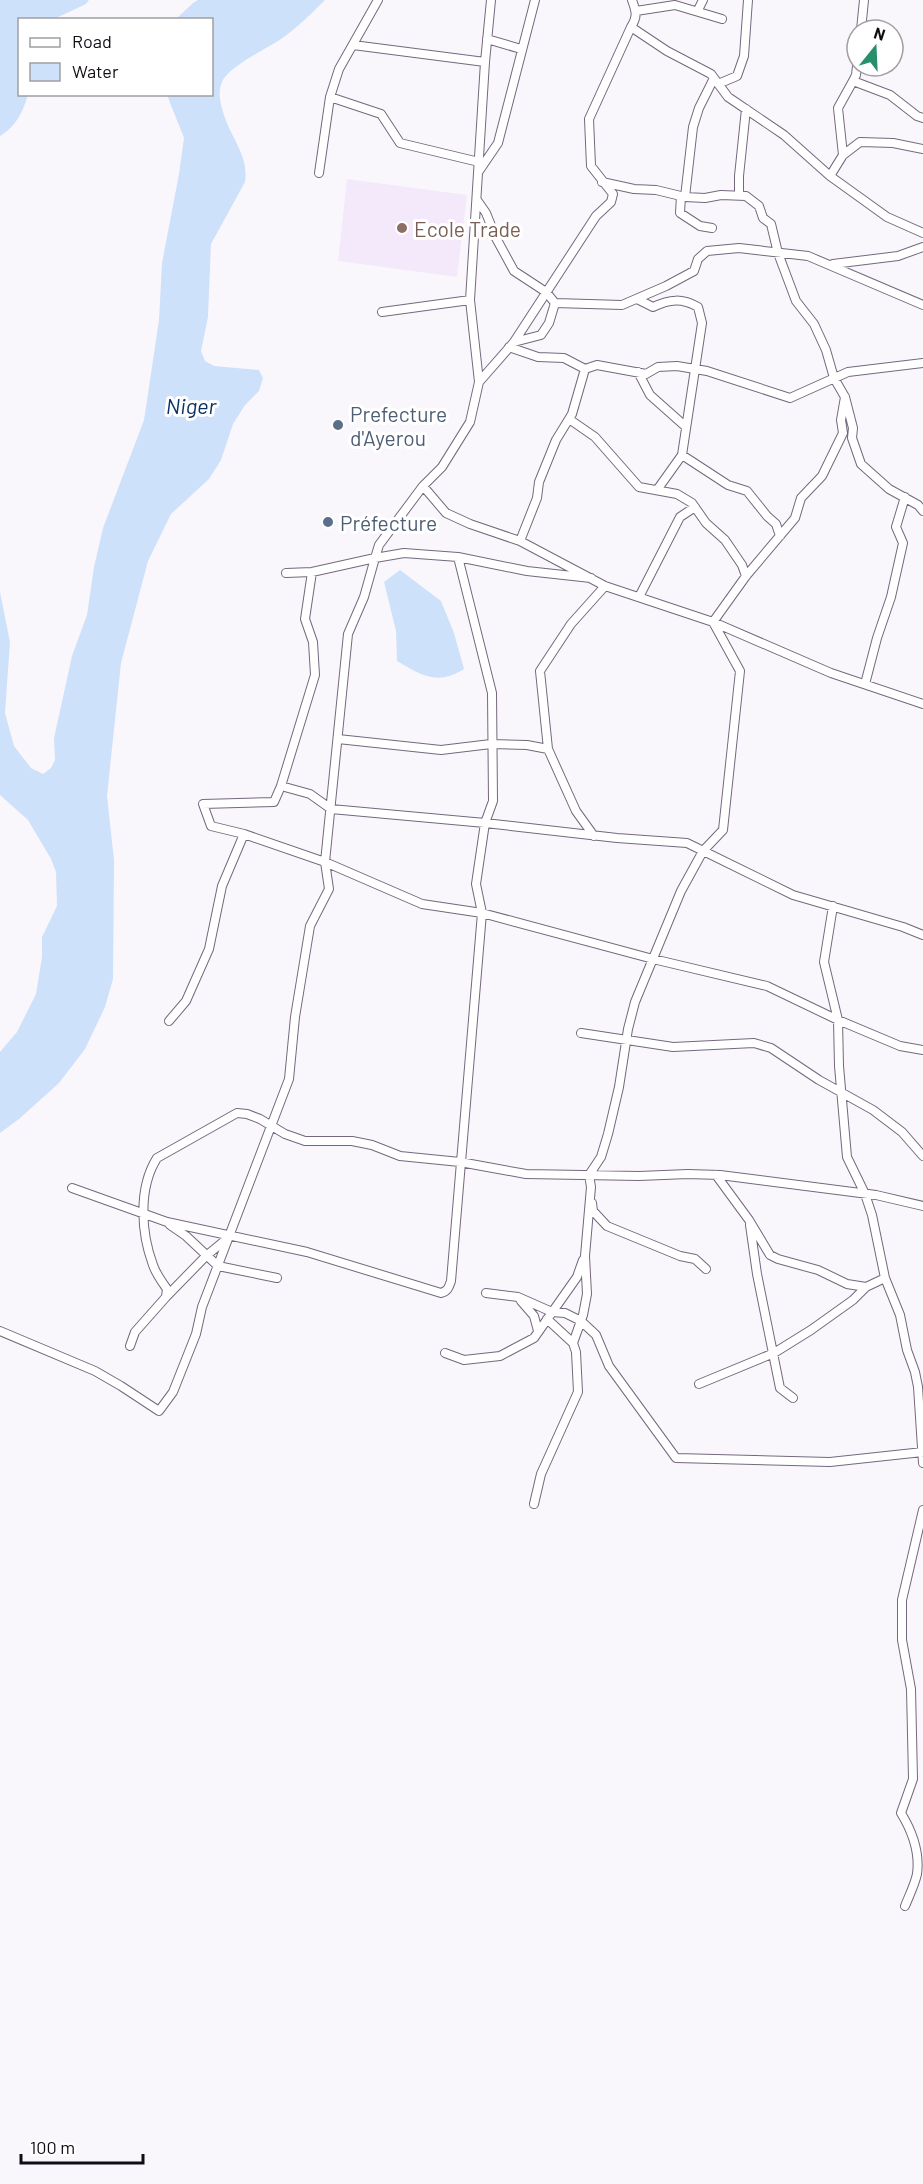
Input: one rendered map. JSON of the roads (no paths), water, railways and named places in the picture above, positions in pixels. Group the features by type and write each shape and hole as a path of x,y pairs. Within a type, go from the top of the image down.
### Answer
{"street":[{"path":"319,173 330,97 339,69 378,0"},
{"path":"0,1331 95,1371 159,1411 173,1392 196,1334 202,1307 289,1079 295,1017 310,926 329,890 325,862 348,634 364,597 379,545 423,486 442,467 470,422 479,382 470,300 491,0"},
{"path":"479,166 498,143 535,0"},
{"path":"479,382 512,345 596,216 611,202 613,194 591,166 589,119 636,19 632,0"},
{"path":"698,10 703,0"},
{"path":"712,228 700,226 680,213 693,127 699,108 716,81 737,76 744,56 748,0"},
{"path":"862,18 864,0"},
{"path":"636,11 675,5 722,19"},
{"path":"631,27 686,62 711,74 728,97 784,135 830,176 887,217 923,233"},
{"path":"487,39 521,49"},
{"path":"353,45 485,62"},
{"path":"843,155 838,108 854,78"},
{"path":"853,81 890,95 923,118"},
{"path":"330,97 381,114 400,143 479,166"},
{"path":"739,195 746,109"},
{"path":"830,176 843,155 860,142 893,143 923,149"},
{"path":"602,182 683,196 705,198 721,195 746,196 759,206 763,218 771,224 778,253 796,301 814,324 826,350 834,378 844,397 853,428 852,438 861,464 889,489 918,505 923,511"},
{"path":"477,200 486,213 496,238 514,271 546,292 555,303 622,305 694,271 698,259 707,251 739,248 808,256 923,305"},
{"path":"831,264 874,260 921,250"},
{"path":"637,299 653,307 668,300 686,300 698,307 702,323 682,455 657,490"},
{"path":"382,312 470,300"},
{"path":"512,345 541,335 549,323 555,303"},
{"path":"512,345 538,357 564,358 585,369 597,365 646,374 658,367 677,366 707,371 790,398 848,372 923,363"},
{"path":"520,541 537,498 543,471 556,440 569,419 585,369"},
{"path":"638,372 651,395 686,427"},
{"path":"713,622 746,576 795,518 801,498 822,476 843,433 841,420 844,397"},
{"path":"569,419 595,437 639,487 677,494 692,503 706,523 725,540 742,565 746,576"},
{"path":"682,455 728,485 747,491 766,516 776,524 780,536"},
{"path":"423,486 446,513 520,541 605,586 713,622 831,673 923,704"},
{"path":"865,684 891,597 903,543 896,527 905,498"},
{"path":"639,597 680,517 694,507"},
{"path":"286,573 312,572 404,553 458,557 527,571 591,578"},
{"path":"72,1188 167,1222 307,1252 441,1293 446,1292 452,1281 482,913 476,884 485,823 493,801 492,693 458,557"},
{"path":"312,572 304,619 313,642 314,683 281,786 274,802 203,804 211,826 244,834 325,862 422,904 482,913 653,959 766,986 900,1046 923,1050"},
{"path":"594,836 576,811 548,749 540,671 571,624 605,586"},
{"path":"706,1269 695,1259 680,1256 607,1226 593,1211 589,1175 601,1157 608,1134 635,1002 681,891 703,851 723,830 740,671 713,622"},
{"path":"338,739 441,750 492,744 527,745 548,749"},
{"path":"281,786 310,794 331,810 687,843 793,895 923,935"},
{"path":"169,1021 186,1001 209,949 222,886 244,834"},
{"path":"833,906 824,962 838,1020 847,1157 865,1194 872,1215 885,1278 900,1315 918,1387 923,1463"},
{"path":"581,1033 673,1047 754,1043 771,1048 873,1110 902,1132 923,1156"},
{"path":"166,1297 167,1289 153,1267 143,1213 144,1195 153,1164 157,1158 237,1113 247,1114 285,1134 305,1141 352,1141 372,1145 400,1156 460,1162 526,1174 716,1175 865,1194 923,1206"},
{"path":"716,1175 749,1220 770,1255 818,1270 847,1284 866,1287"},
{"path":"573,1342 587,1294 585,1256 591,1187"},
{"path":"749,1220 757,1274 780,1388 793,1398"},
{"path":"167,1222 186,1236 218,1266 276,1278"},
{"path":"130,1346 135,1332 166,1297 206,1256 230,1236"},
{"path":"445,1353 464,1360 500,1356 534,1338 577,1277 585,1256"},
{"path":"699,1384 774,1353 853,1300 866,1287 885,1278"},
{"path":"486,1293 519,1298 552,1312 565,1313 581,1321 596,1335 609,1366 676,1458 830,1462 923,1452"},
{"path":"519,1298 534,1316 538,1332"},
{"path":"534,1504 541,1474 578,1392 576,1352 573,1342 547,1319"},
{"path":"905,1906 917,1874 916,1846 908,1824 901,1813 913,1779 911,1689 902,1640 902,1600 923,1510"}],"water":[{"path":"0,0 89,0 86,4 56,18 18,18 18,96 28,96 18,118 0,136"},
{"name":"Niger","path":"198,0 325,0 287,35 232,70 221,86 221,104 225,118 243,157 246,173 245,182 211,244 208,317 201,351 205,361 214,366 259,370 263,378 259,391 245,405 233,424 221,460 209,479 171,514 148,561 121,663 107,796 114,860 113,979 105,1007 85,1049 59,1083 0,1133 0,1052 17,1032 36,994 42,957 42,937 57,906 56,872 51,859 28,820 0,795 0,592 10,642 5,713 14,746 31,768 43,774 51,768 55,760 54,738 72,656 87,615 103,528 144,420 159,320 162,263 184,138 167,96 213,96 213,18 177,18"},
{"path":"400,570 441,601 454,633 464,669 446,677 437,678 414,671 397,661 396,631 384,582"}],"place":[{"name":"Ecole Trade","path":"402,228"},
{"name":"Prefecture d'Ayerou","path":"338,425"},
{"name":"Préfecture","path":"328,522"}]}
